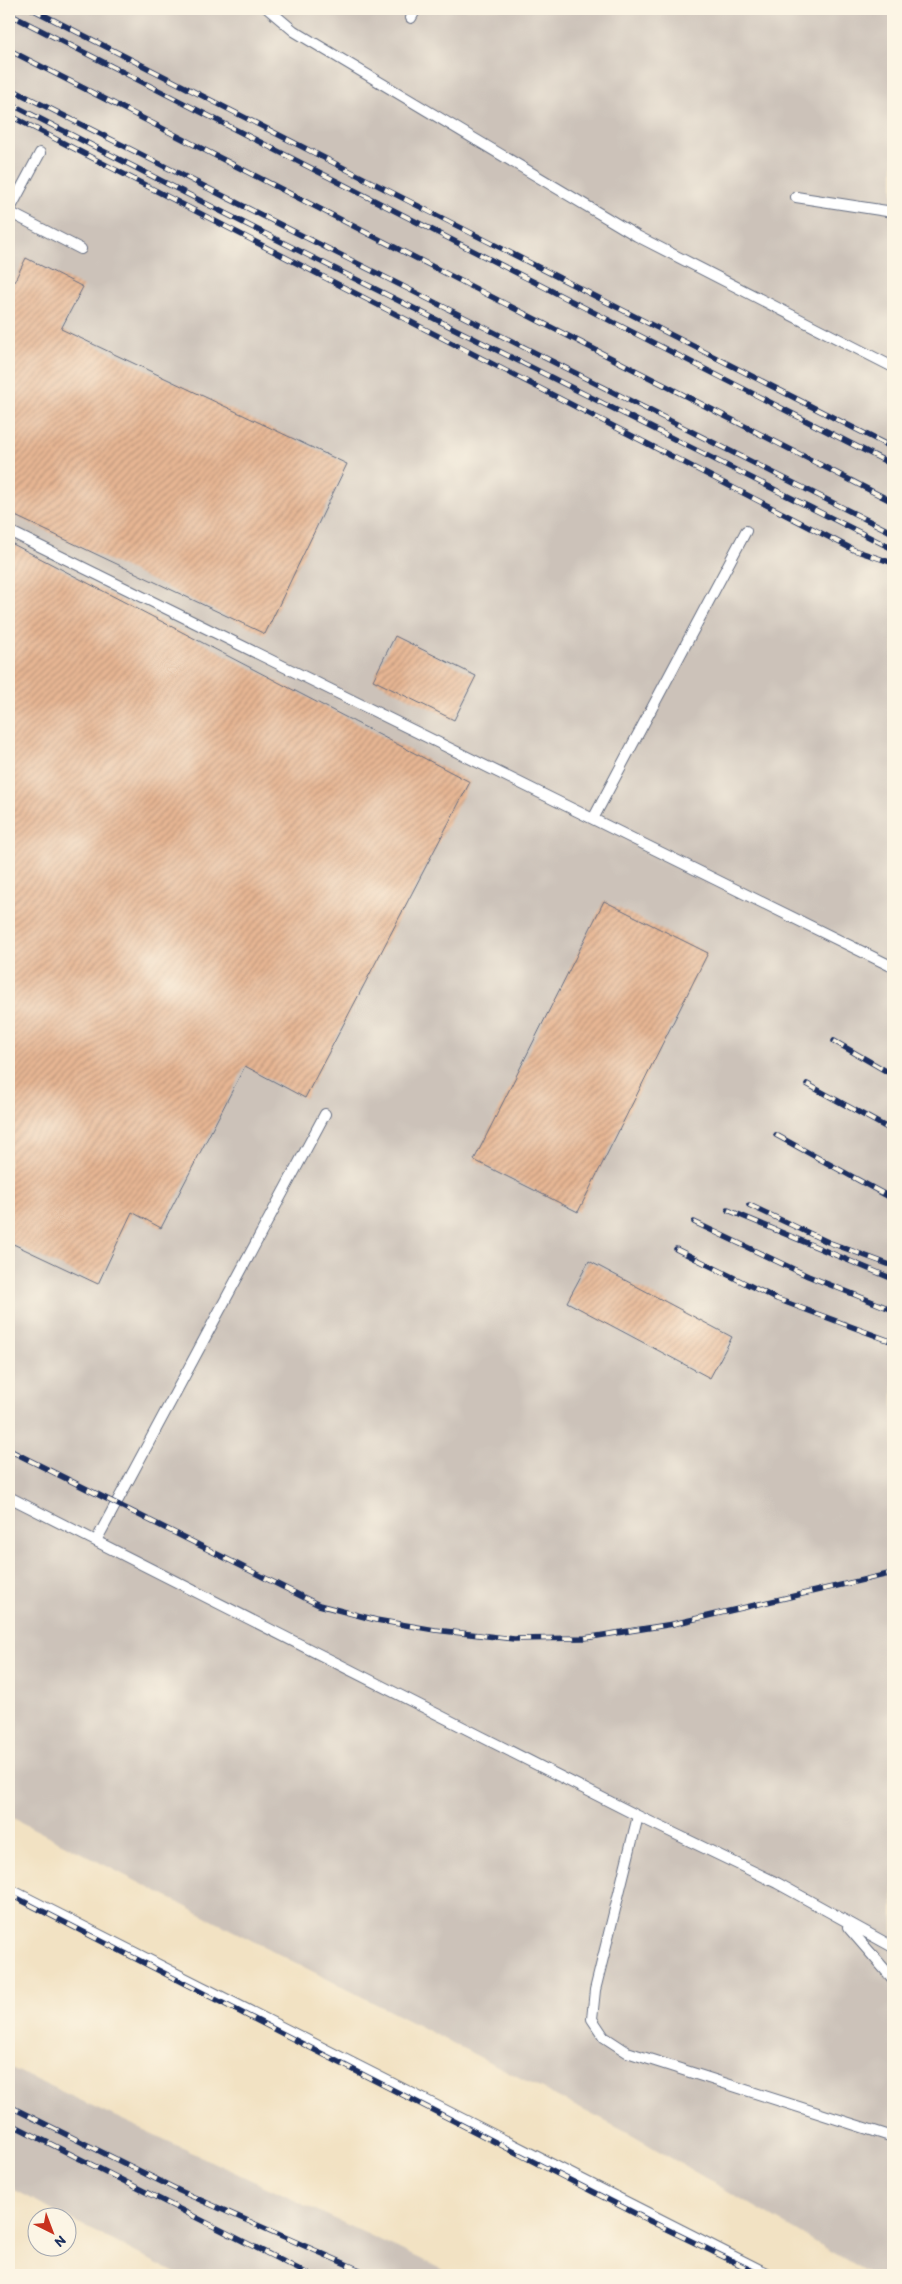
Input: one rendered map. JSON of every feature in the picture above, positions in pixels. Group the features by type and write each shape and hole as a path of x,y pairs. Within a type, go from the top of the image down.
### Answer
{"lane":[{"path":"268,9 294,31 637,236 893,367"},
{"path":"40,153 9,212 81,250"},
{"path":"796,197 893,212"},
{"path":"9,531 893,967"},
{"path":"593,819 746,531"},
{"path":"96,1541 325,1114"},
{"path":"9,1497 638,1816 777,1883 893,1947"},
{"path":"638,1816 595,1990 592,2019 604,2037 627,2052 893,2137"},
{"path":"9,1889 770,2275"},
{"path":"843,1920 893,1979"}],"shaded area":[{"path":"9,9 893,9 893,2275 872,2275 628,2133 9,1816"},
{"path":"9,2067 455,2275 179,2275 78,2223 78,2206 46,2206 9,2187"}],"building":[{"path":"26,258 83,287 61,329 347,464 265,634 9,513 9,292"},
{"path":"9,542 470,782 305,1098 245,1066 161,1228 132,1212 98,1284 9,1242"},
{"path":"395,636 476,676 454,720 373,680"},
{"path":"604,901 708,953 578,1212 474,1160"},
{"path":"589,1261 732,1337 710,1378 567,1302"}],"railway":[{"path":"32,9 893,448"},
{"path":"9,14 893,465"},
{"path":"9,50 893,502"},
{"path":"9,88 893,533"},
{"path":"9,103 893,549"},
{"path":"9,115 854,550 893,563"},
{"path":"834,1041 893,1075"},
{"path":"807,1084 893,1131"},
{"path":"776,1135 893,1199"},
{"path":"749,1205 828,1242 893,1266"},
{"path":"728,1210 893,1279"},
{"path":"694,1222 808,1276 893,1310"},
{"path":"676,1249 777,1299 893,1342"},
{"path":"9,1450 319,1605 376,1620 435,1630 514,1639 585,1638 673,1624 893,1573"},
{"path":"9,1894 650,2221 761,2275"},
{"path":"9,2106 180,2191 371,2275"},
{"path":"9,2123 310,2275"}]}
